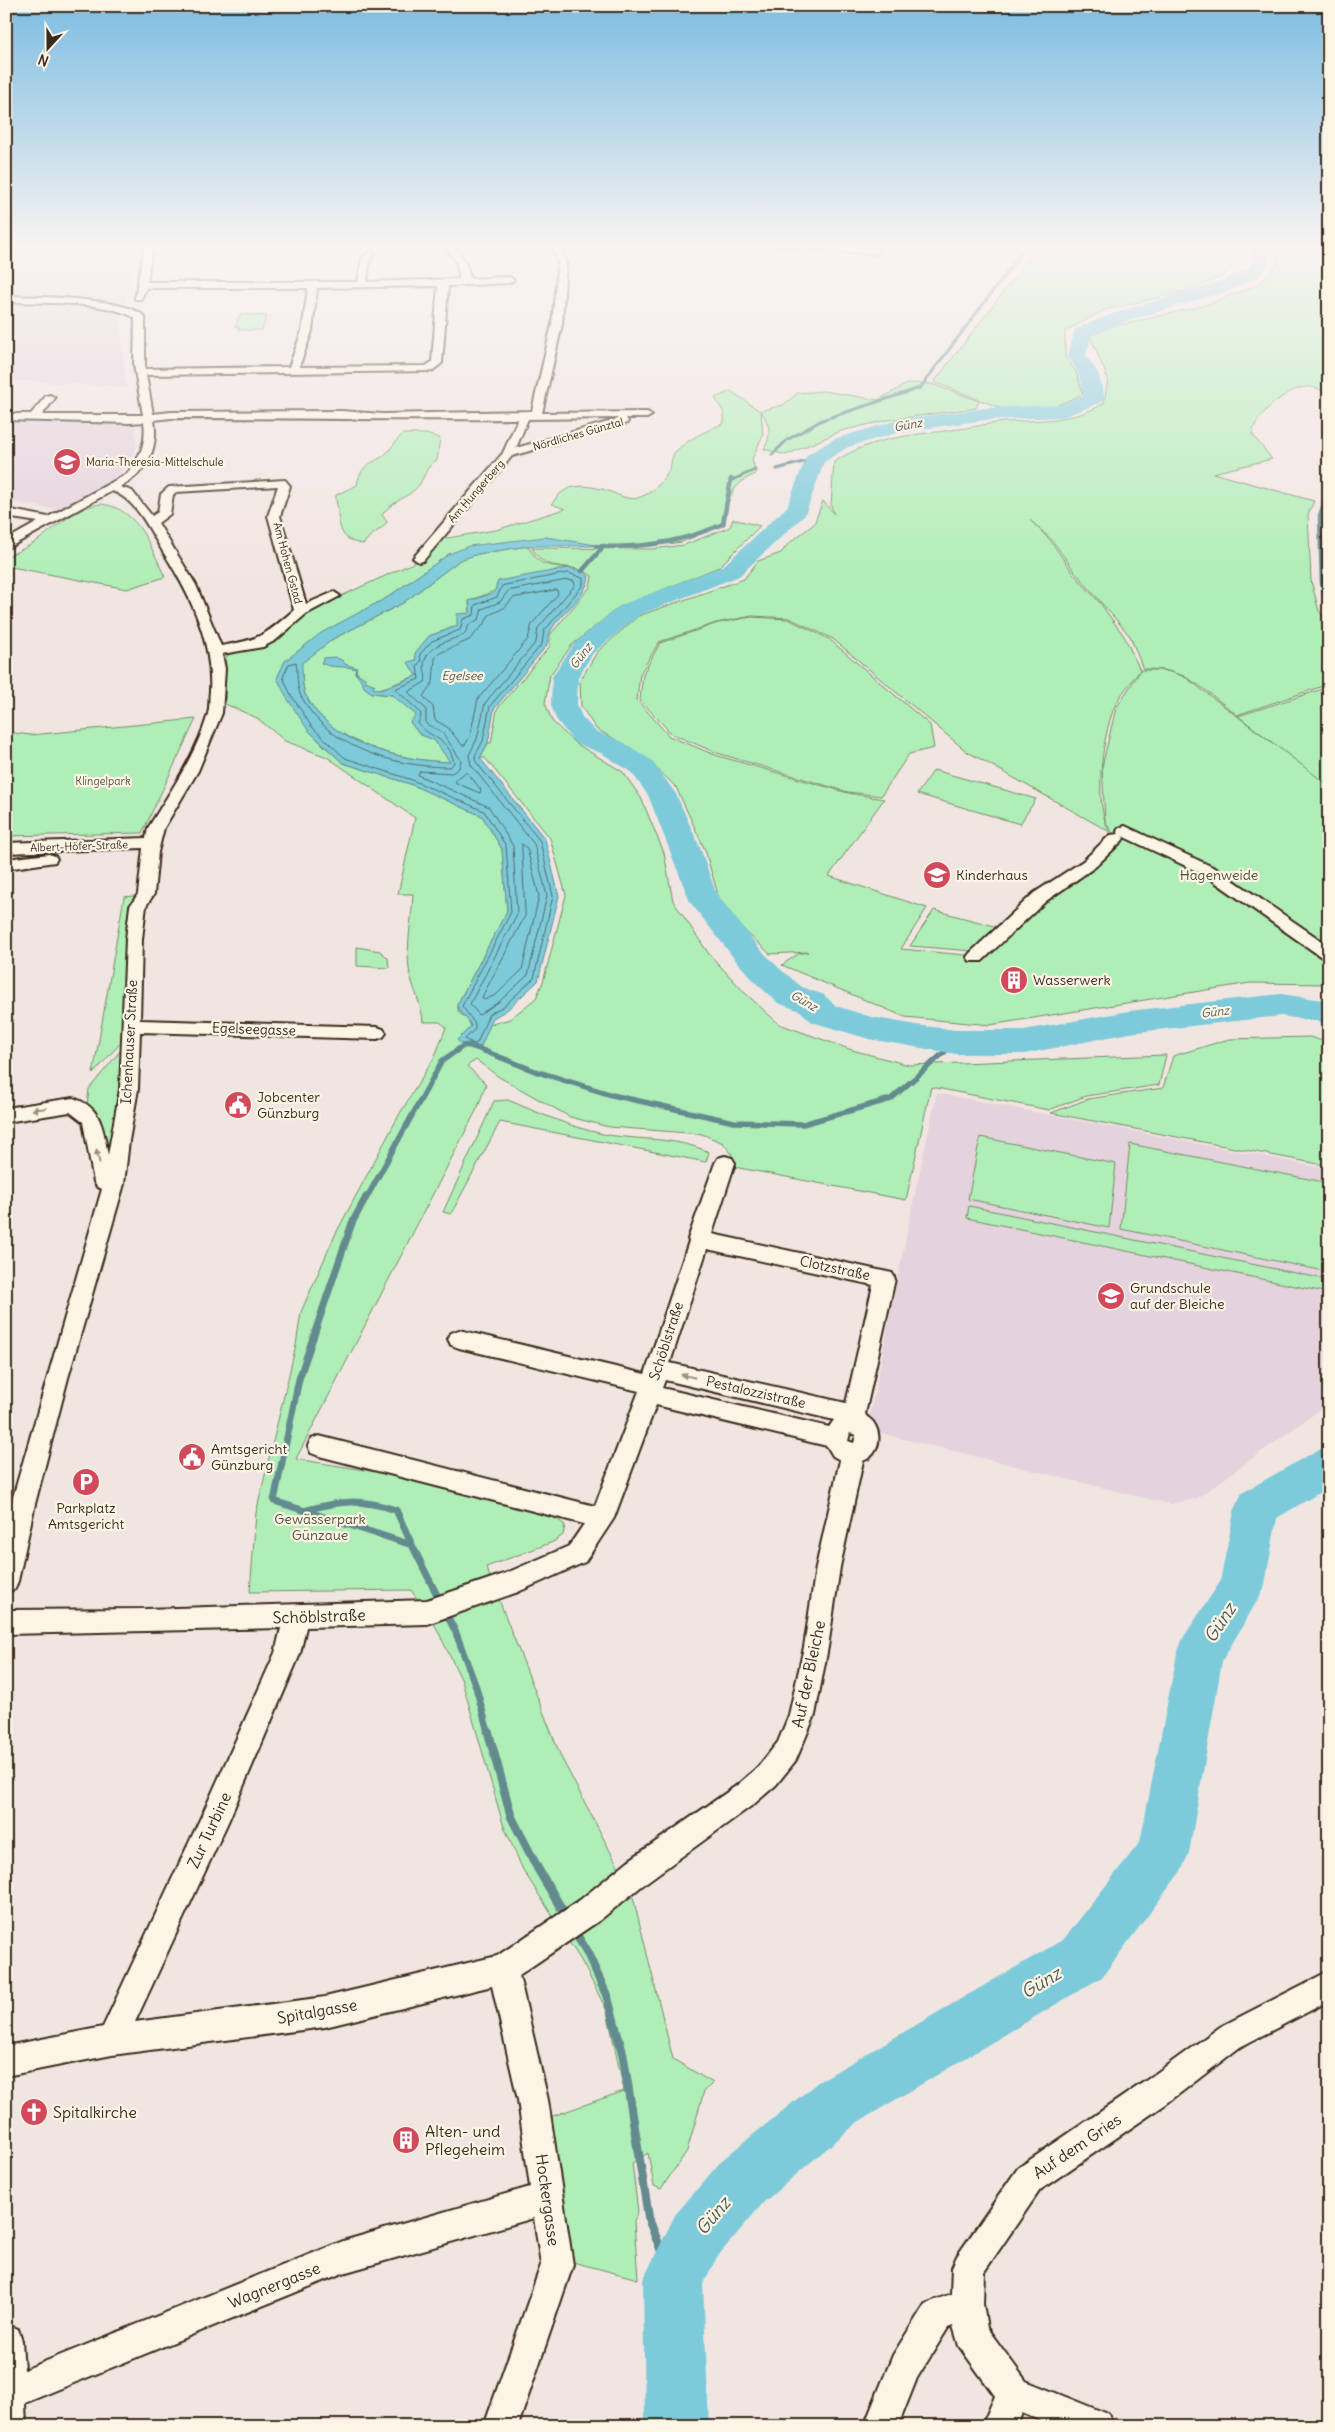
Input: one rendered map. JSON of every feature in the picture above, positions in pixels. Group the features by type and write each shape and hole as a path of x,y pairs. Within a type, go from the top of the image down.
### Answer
{"street":[{"path":"6,546 113,488 131,476 148,455 151,443 149,416 140,372 140,356"},
{"path":"293,370 298,356"},
{"path":"140,372 428,369 437,362 437,356"},
{"path":"6,417 130,420 149,416 341,414 383,417 524,417 537,413 550,356"},
{"path":"34,418 50,398"},
{"name":"Nördliches Günztal","path":"508,454 647,415 524,417"},
{"name":"Am Hungerberg","path":"419,558 508,454 524,417"},
{"name":"Am Hohen Gstad","path":"151,522 164,514 167,494 172,489 281,482 284,486 274,516 301,610 271,637 258,644 215,652"},
{"name":"Ichenhauser Straße","path":"6,1581 56,1378 114,1184 119,1141 129,1089 134,939 138,906 146,894 151,843 156,828 191,771 215,713 218,669 215,652 190,585 151,522 128,494 113,488"},
{"path":"97,496 151,522"},
{"path":"6,512 51,521"},
{"path":"301,610 334,596"},
{"path":"976,956 1040,896 1089,864 1120,835 1211,872 1329,954"},
{"name":"Albert-Höfer-Straße","path":"6,848 151,843"},
{"path":"6,864 86,854 119,845"},
{"name":"Egelseegasse","path":"132,1026 377,1033"},
{"path":"6,1115 73,1104 92,1120 104,1182 114,1184"},
{"name":"Schöblstraße","path":"6,1622 146,1622 427,1612 509,1584 577,1554 602,1518 652,1382 698,1239 725,1163"},
{"name":"Clotzstraße","path":"698,1239 886,1279 854,1419"},
{"name":"Pestalozzistraße","path":"459,1339 652,1382 854,1419"},
{"name":"Pestalozzistraße","path":"652,1382 844,1446"},
{"path":"844,1446 866,1447 869,1438 865,1430 854,1419"},
{"path":"319,1446 602,1518"},
{"name":"Auf der Bleiche","path":"598,1903 744,1795 767,1776 787,1751 802,1716 816,1647 844,1446"},
{"name":"Zur Turbine","path":"112,2040 218,1812 283,1663 296,1616"},
{"name":"Spitalgasse","path":"6,2061 112,2040 325,2012 503,1969 598,1903"},
{"name":"Hockergasse","path":"500,2426 557,2266 533,2100 503,1969"},
{"name":"Auf dem Gries","path":"1014,2392 971,2334 967,2304 968,2267 1029,2178 1155,2093 1230,2037 1329,1985"},
{"name":"Wagnergasse","path":"7,2394 344,2257 548,2198"},
{"path":"881,2426 905,2367 937,2316 967,2304"},
{"path":"6,2341 9,2426"},
{"path":"999,2426 1014,2392 1096,2426"}],"shaded area":[{"path":"6,356 123,356 126,387 6,380"},
{"name":"Maria-Theresia-Mittelschule","path":"6,419 135,422 137,448 119,476 57,510 6,501"},
{"name":"Grundschule auf der Bleiche","path":"937,1093 1329,1169 1329,1403 1196,1499 1170,1504 867,1430"}],"green space":[{"path":"954,356 1065,356 1076,372 1083,394 1056,406 1003,409 934,382"},
{"name":"Hagenweide","path":"1099,356 1329,356 1329,392 1311,387 1298,389 1281,397 1259,418 1252,434 1272,459 1213,473 1314,501 1308,514 1311,581 1319,611 1329,623 1329,684 1237,715 1188,679 1329,787 1329,984 1250,983 990,1025 905,1017 782,965 798,954 808,952 770,954 728,915 718,895 705,850 676,787 651,763 624,744 596,729 581,706 580,681 597,652 638,616 744,579 758,561 781,553 788,544 814,524 823,501 834,514 831,506 834,462 865,446 881,441 999,422 1056,419 1081,414 1104,403 1108,379","holes":["1030,520 1052,540 1075,572 1130,636 1143,669 1160,670 1141,670 1116,708 1102,767 1105,821 1102,805 1101,771 1110,721 1116,703 1140,670 1124,636 1100,603 1073,573 1050,540","752,616 789,618 833,639 966,751 1110,832 1106,822 1116,839 976,956 901,949 927,908 829,876 884,799 848,793 715,755 669,736 637,700 640,674 659,642 716,623"]},
{"name":"Gewässerpark Günzaue","path":"909,383 932,384 979,401 976,408 888,420 841,431 786,455 764,449 769,430 761,411 763,435 752,459 756,474 741,482 732,493 727,507 725,524 682,542 652,546 603,547 545,537 449,554 388,597 285,661 308,730 343,763 410,784 482,816 502,849 507,911 457,1005 459,1013 468,1019 479,1051 488,1025 510,1019 536,998 543,982 566,895 550,838 485,758 480,758 488,743 491,743 497,709 550,646 550,635 590,587 592,576 575,568 544,562 532,548 652,549 684,545 730,527 733,519 760,526 719,567 619,607 572,645 550,675 545,703 552,721 575,743 623,772 641,798 664,853 673,901 709,954 745,993 779,1024 852,1050 909,1065 1166,1055 1159,1085 1086,1096 1049,1110 931,1087 906,1200 729,1166 732,1154 723,1143 702,1134 609,1127 570,1117 499,1077 476,1060 467,1066 486,1084 478,1107 296,1459 377,1472 557,1519 565,1525 563,1535 553,1542 486,1567 561,1757 632,1893 673,2059 713,2083 704,2091 687,2151 661,2189 654,2186 648,2153 632,2163 638,2212 634,2221 638,2279 565,2260 547,2118 624,2091 607,2011 582,1962 523,1870 503,1824 462,1681 436,1627 411,1590 250,1592 256,1513 296,1345 301,1312 335,1235 399,1115 435,1056 446,1027 440,1022 423,1022 409,969 413,894 398,894 415,818 327,757 285,741 257,718 225,704 226,657 231,653 261,648 300,615 413,563 423,556 435,540 496,530 565,509 552,504 562,492 575,487 597,488 634,499 643,496 652,491 664,479 675,452 680,447 698,435 724,423 724,413 715,398 731,391 760,411 783,405 798,393 824,391 878,400"},
{"path":"403,434 426,434 440,438 437,460 428,468 415,489 386,510 382,515 387,522 364,544 351,541 343,534 341,529 336,495 357,485 362,470 385,454"},
{"path":"102,504 115,507 135,522 149,542 165,577 127,589 6,566 6,557 33,544 78,512 94,505"},
{"path":"528,546 540,562 568,568 532,576 469,601 470,613 457,626 429,636 416,660 416,676 377,690 372,688 375,685 365,681 356,672 356,668 355,673 362,681 364,687 372,693 392,695 417,715 410,722 419,734 434,740 451,762 410,758 368,746 331,726 316,711 305,694 301,663 333,639 403,603 460,560 478,554"},
{"path":"751,617 788,619 829,639 930,725 934,748 909,754 881,796 848,792 717,753 672,734 640,700 643,674 660,643 718,623"},
{"path":"1329,687 1329,786 1238,716"},
{"name":"Klingelpark","path":"196,719 142,833 6,836 6,732 31,735"},
{"path":"934,770 1036,799 1020,824 917,794"},
{"path":"134,896 129,921 123,1040 93,1074 124,897"},
{"path":"934,910 998,927 973,951 910,946"},
{"path":"357,947 380,951 388,958 389,968 357,966"},
{"path":"1310,1037 1329,1043 1329,1166 1051,1113 1088,1099 1163,1088 1173,1056 1229,1039"},
{"path":"121,1050 124,1050 112,1160 105,1160 87,1106 89,1089"},
{"path":"508,1100 579,1128 603,1134 682,1143 709,1152 706,1162 500,1122 451,1214 443,1212 494,1101"},
{"path":"980,1137 1116,1164 1109,1228 968,1199"},
{"path":"1130,1144 1329,1183 1329,1272 1121,1229"},
{"path":"969,1206 1329,1280 1329,1293 967,1218"}],"water":[{"name":"Egelsee","path":"545,537 603,546 528,546 478,554 460,560 403,603 333,639 302,663 305,694 316,711 331,726 368,746 389,753 410,758 450,762 434,740 419,734 410,722 416,715 392,695 372,693 364,687 362,681 355,673 356,669 325,665 321,663 324,658 335,657 345,664 357,668 356,673 365,678 365,681 375,685 373,688 388,687 416,676 408,662 416,660 415,653 429,636 457,626 457,614 470,613 469,601 494,593 498,581 568,568 582,571 589,576 581,595 554,626 549,635 547,645 494,709 488,743 480,758 545,839 559,896 538,981 507,1010 493,1018 479,1051 465,1047 457,1040 471,1026 457,1005 507,911 502,849 482,816 410,784 343,763 308,730 287,698 277,678 285,661 321,633 388,597 449,554 469,546"}],"waterway":[{"path":"772,455 787,440 822,420 920,388 944,356"},
{"name":"Günz","path":"1077,356 1088,373 1095,398 1063,411 986,414 898,426 841,443 814,459 797,510 731,571 630,610 584,648 565,677 564,705 569,719 585,737 613,748 641,766 662,794 686,850 701,895 748,955 769,977 790,995 812,1003 824,1014 869,1028 916,1037 956,1042 1024,1042 1129,1022 1281,1005 1329,1012"},
{"path":"777,469 814,459"},
{"path":"731,481 755,470"},
{"path":"604,546 645,545 677,540 723,524 731,481"},
{"path":"1329,491 1320,515 1322,583 1329,614"},
{"path":"596,546 604,546"},
{"path":"582,571 604,546"},
{"path":"474,1047 535,1071 612,1095 734,1122 803,1124 891,1099 956,1042"},
{"path":"366,1199 442,1061 463,1046 470,1045"},
{"path":"366,1197 352,1223 299,1379 274,1501 412,1545"},
{"name":"Günz","path":"677,2426 673,2280 696,2236 743,2181 838,2102 1083,1958 1163,1853 1200,1654 1241,1589 1257,1507 1329,1465"},
{"path":"307,1510 331,1504 352,1502 384,1506 396,1510 412,1545"},
{"path":"412,1545 456,1633 476,1687 488,1732"},
{"path":"488,1731 511,1816 538,1869 567,1918"},
{"path":"573,1929 587,1952 607,1996 623,2055 649,2220 673,2280"}],"place":[{"name":"Maria-Theresia-Mittelschule","path":"67,462"},
{"name":"Kinderhaus","path":"937,875"},
{"name":"Wasserwerk","path":"1014,980"},
{"name":"Jobcenter Günzburg","path":"238,1105"},
{"name":"Grundschule auf der Bleiche","path":"1111,1296"},
{"name":"Amtsgericht Günzburg","path":"192,1457"},
{"name":"Parkplatz Amtsgericht","path":"86,1482"},
{"name":"Spitalkirche","path":"34,2112"},
{"name":"Alten- und Pflegeheim","path":"406,2140"}]}
